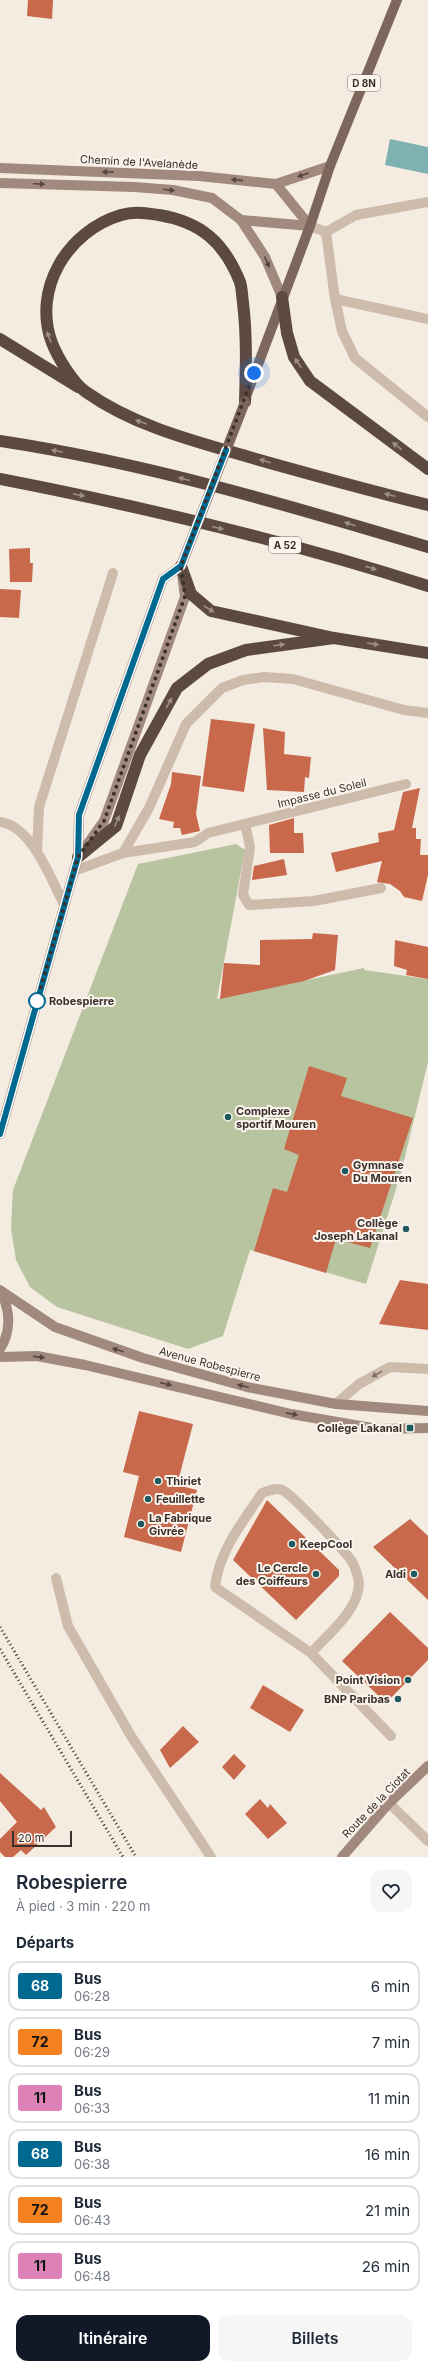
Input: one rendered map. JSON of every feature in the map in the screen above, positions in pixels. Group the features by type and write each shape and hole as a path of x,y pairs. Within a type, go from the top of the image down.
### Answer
{"highway":[{"path":"84,391 57,357 46,326 45,303 52,278 67,252 90,230 120,215 140,211 178,218 196,226 212,237 226,254 240,284 247,333 244,402"},
{"path":"282,298 287,333 294,357 310,381 428,469"},
{"path":"0,339 84,391 133,419 190,440 428,505"},
{"path":"0,442 152,471 270,500 428,547"},
{"name":"A 52","path":"0,479 140,508 364,566 428,586"},
{"path":"181,566 191,594 211,611 334,638 428,653"},
{"path":"78,857 116,826 140,755 177,688 208,664 246,650 334,638"}],"main road":[{"name":"D 8N","path":"78,857 104,821 185,596 181,566 310,226 330,166 397,0"},
{"name":"Chemin de l'Avelanède","path":"0,168 199,176 276,184 330,166"},
{"path":"0,183 134,187 173,190 212,198 241,220 265,257 282,298"},
{"path":"276,184 310,226"},
{"path":"241,220 310,226"},
{"name":"D 8N","path":"0,1134 78,857 79,815 163,579 181,566"},
{"path":"0,1291 7,1307 8,1325 4,1342 0,1349"},
{"name":"Avenue Robespierre","path":"0,1291 55,1327 94,1342 246,1387 336,1404 428,1410"},
{"path":"0,1357 38,1356 65,1361 291,1414 337,1422 378,1428 428,1428"},
{"name":"Route de la Ciotat","path":"342,1857 389,1803 428,1766"}],"street":[{"path":"326,232 356,215 428,202"},
{"path":"310,226 326,232"},
{"path":"326,232 335,299 342,331 355,358 428,417"},
{"path":"335,299 428,319"},
{"path":"37,852 39,807 113,573"},
{"path":"123,852 149,808 186,724 222,688 242,680 264,677 293,679 404,710 428,713"},
{"name":"Impasse du Soleil","path":"74,871 123,852 195,842 208,833 406,784"},
{"path":"0,822 10,823 24,834 37,852 64,904"},
{"path":"245,824 250,847 243,895 250,905 314,901 381,888"},
{"path":"336,1404 359,1384 390,1366 428,1369"},
{"path":"311,1653 350,1612 359,1583 353,1564 334,1540 282,1490 272,1489 262,1493 224,1552 216,1574 215,1587 311,1653 391,1736"},
{"path":"56,1578 68,1626 131,1736 211,1857"},
{"path":"389,1803 428,1841"}],"green space":[{"name":"Complexe sportif Mouren","path":"236,844 245,850 217,999 364,968 364,970 428,979 428,1062 401,1173 366,1284 250,1250 223,1336 188,1349 57,1307 30,1287 16,1260 11,1228 13,1190 138,864"}],"water":[{"path":"390,139 428,147 428,174 385,165"}],"building":[{"path":"28,0 53,0 52,19 27,16"},
{"path":"30,548 30,563 33,563 32,582 10,582 9,549"},
{"path":"0,589 21,590 19,618 0,617"},
{"path":"211,719 255,724 244,792 202,786"},
{"path":"263,728 285,732 284,754 311,757 309,778 305,777 304,792 267,790"},
{"path":"172,772 201,776 196,814 200,831 182,835 180,828 173,828 174,822 159,819 171,784"},
{"path":"420,788 412,828 416,828 416,839 421,839 420,855 428,855 428,875 422,901 404,897 400,891 390,884 377,882 382,861 336,872 331,853 379,842 378,833 394,830 403,792"},
{"path":"294,818 294,833 303,833 304,853 270,853 269,825"},
{"path":"284,859 287,875 252,880 254,866"},
{"path":"313,933 338,935 335,970 304,981 220,999 224,963 260,965 260,940 312,939"},
{"path":"395,940 428,947 428,979 406,975 407,970 394,966"},
{"name":"Gymnase Du Mouren","path":"309,1066 347,1078 341,1096 413,1118 370,1248 336,1239 326,1273 254,1251 273,1188 287,1192 299,1155 284,1149"},
{"path":"400,1280 428,1284 428,1330 379,1324"},
{"name":"Thiriet","path":"139,1411 193,1424 177,1485 197,1490 181,1552 124,1537 139,1476 123,1472"},
{"path":"267,1500 339,1570 339,1576 296,1620 233,1560"},
{"name":"Aldi","path":"410,1519 428,1536 428,1600 373,1547"},
{"path":"390,1612 428,1648 428,1660 386,1703 342,1661"},
{"path":"263,1685 304,1710 290,1732 250,1708"},
{"path":"183,1726 199,1742 170,1768 160,1750"},
{"path":"234,1754 246,1766 234,1780 222,1767"},
{"path":"0,1773 41,1810 44,1807 56,1827 26,1855 21,1850 13,1857 5,1857 0,1852 0,1839 17,1822 0,1801"},
{"path":"260,1799 268,1808 270,1804 287,1823 268,1839 245,1814"}],"railway":[{"path":"0,1627 136,1857"},
{"path":"0,1649 123,1857"}],"bus line":[{"name":"68","path":"0,1134 78,857 79,815 163,579 181,566 226,450"}],"place":[{"name":"Robespierre","path":"37,1001"},
{"name":"Complexe sportif Mouren","path":"228,1117"},
{"name":"Gymnase Du Mouren","path":"345,1171"},
{"name":"Collège Joseph Lakanal","path":"406,1229"},
{"name":"Collège Lakanal","path":"410,1428"},
{"name":"Thiriet","path":"158,1481"},
{"name":"Feuillette","path":"148,1499"},
{"name":"La Fabrique Givrée","path":"141,1524"},
{"name":"KeepCool","path":"292,1544"},
{"name":"Le Cercle des Coiffeurs","path":"316,1574"},
{"name":"Aldi","path":"414,1574"},
{"name":"Point Vision","path":"408,1680"},
{"name":"BNP Paribas","path":"398,1699"}],"route":[{"path":"37,1001 78,857 104,821 185,596 181,566 254,373"}]}
